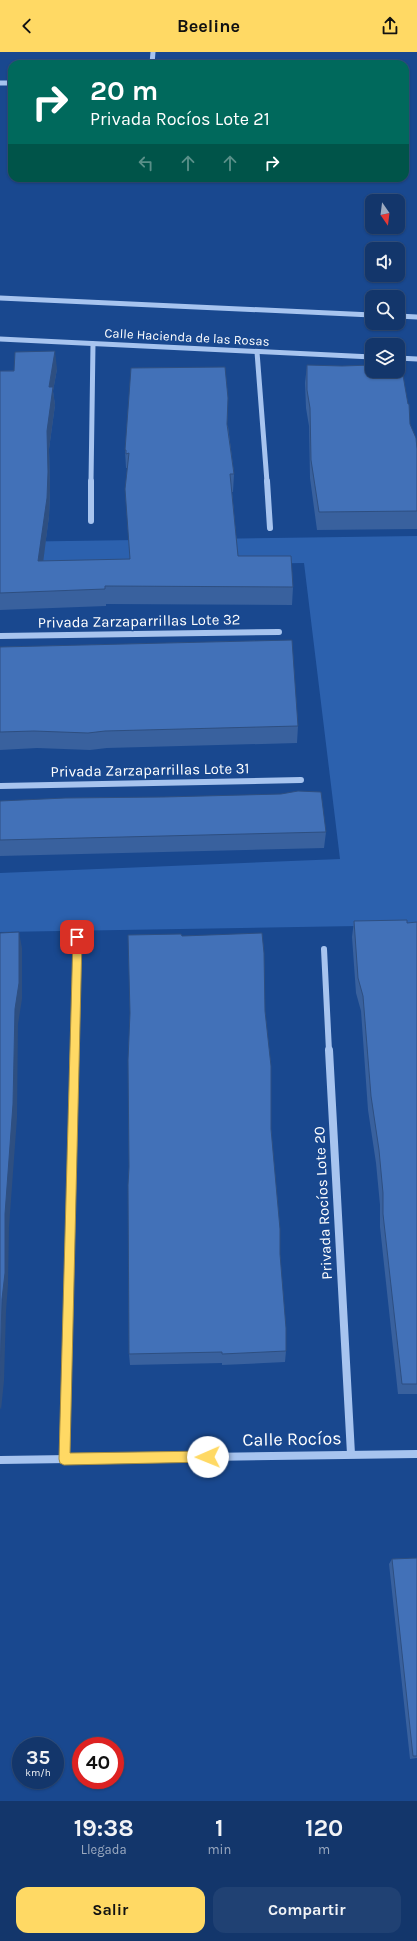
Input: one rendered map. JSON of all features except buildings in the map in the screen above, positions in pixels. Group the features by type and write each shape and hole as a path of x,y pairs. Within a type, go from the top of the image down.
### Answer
{"street":[{"name":"Calle Hacienda de las Rosas","path":"0,298 365,315"},
{"path":"405,316 417,317"},
{"name":"Calle Hacienda de las Rosas","path":"0,339 365,357"},
{"path":"91,521 93,344"},
{"path":"257,352 270,528"},
{"path":"405,358 417,359"},
{"name":"Privada Zarzaparrillas Lote 32","path":"0,636 279,632"},
{"name":"Privada Zarzaparrillas Lote 31","path":"0,786 300,780"},
{"path":"64,1459 77,937"},
{"name":"Privada Rocíos Lote 20","path":"324,949 351,1454"},
{"name":"Calle Rocíos","path":"0,1460 417,1454"}],"shaded area":[{"path":"417,536 417,925 0,932 0,873 340,859 304,563 0,568 0,542"}],"route":[{"path":"77,937 64,1459 208,1457"}]}
